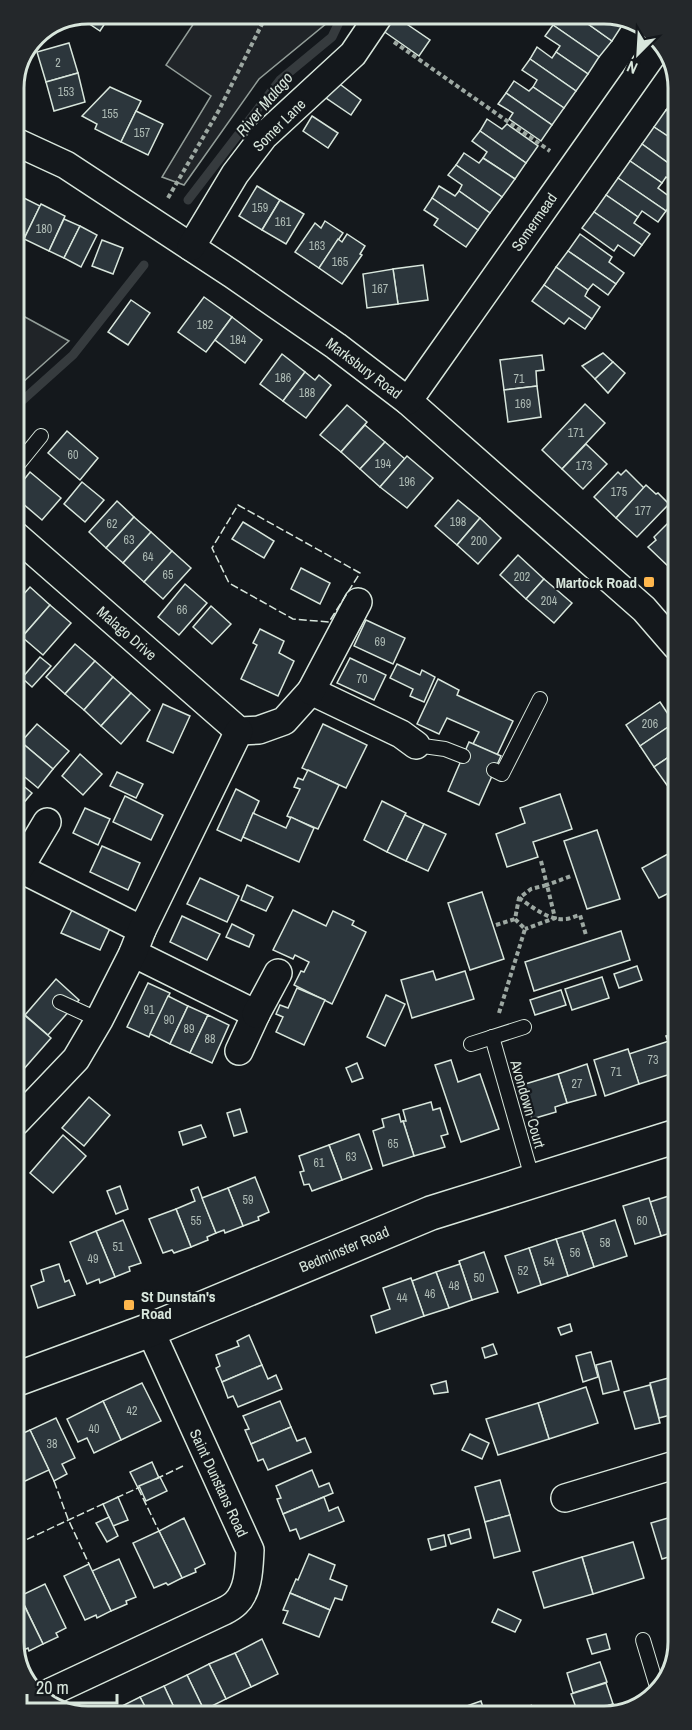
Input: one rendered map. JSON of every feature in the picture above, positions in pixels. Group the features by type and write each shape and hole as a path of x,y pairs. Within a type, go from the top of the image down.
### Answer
{"main road":[{"name":"Bedminster Road","path":"24,1376 150,1330 431,1213 668,1139"}],"street":[{"name":"Somer Lane","path":"187,244 264,136 353,54 373,24"},
{"name":"Somermead","path":"408,401 655,51"},
{"name":"Marksbury Road","path":"24,146 66,165 336,346 408,401 644,609 668,637"},
{"name":"Malago Drive","path":"24,543 239,731"},
{"path":"24,1113 75,1059 99,1020 239,731 259,730 284,721 311,691 358,602"},
{"path":"311,691 401,734 416,745"},
{"path":"24,860 47,822"},
{"path":"24,875 138,941 256,1014"},
{"path":"239,1051 278,973"},
{"name":"Saint Dunstans Road","path":"49,1693 224,1611 236,1603 245,1589 250,1550 150,1330"},
{"path":"565,1498 668,1467"}],"lane":[{"path":"24,457 41,436"},
{"path":"494,770 502,774 540,699"},
{"path":"416,745 445,748 463,756"},
{"path":"60,1002 99,1020"},
{"path":"471,1044 524,1027"},
{"name":"Avondown Court","path":"492,1037 533,1181"},
{"path":"643,1640 655,1681"}],"path":[{"path":"155,223 219,110 262,24"},
{"path":"381,24 573,167"},
{"path":"540,861 555,918"},
{"path":"515,919 519,898 531,890 571,876"},
{"path":"519,898 542,913 555,918 563,920 579,915 586,935"},
{"path":"525,929 555,918"},
{"path":"496,925 515,919"},
{"path":"515,919 525,929"},
{"path":"492,1037 525,929"}],"shaded area":[{"path":"193,24 326,24 259,79 184,185 162,177 211,96 166,65"},
{"path":"24,316 69,341 24,381"}],"building":[{"path":"90,24 105,24 100,31"},
{"path":"383,24 407,24 430,40 419,56 379,28"},
{"path":"588,24 612,41 599,57 553,25"},
{"path":"588,24 621,27 612,41"},
{"path":"553,25 599,57 588,74 556,52 560,46 545,36"},
{"path":"69,43 78,73 46,82 37,52"},
{"path":"537,47 552,58 556,52 588,74 576,91 530,59"},
{"path":"530,59 576,91 564,108 533,87 537,80 522,70"},
{"path":"78,73 85,102 54,111 46,82"},
{"path":"514,81 529,91 533,87 564,108 552,125 506,93"},
{"path":"337,82 361,100 351,115 326,98"},
{"path":"110,87 141,101 121,142 95,129 97,124 82,116"},
{"path":"506,93 552,125 541,141 509,119 513,113 498,104"},
{"path":"666,110 668,111 668,136 654,127"},
{"path":"136,111 163,124 148,155 121,142"},
{"path":"312,116 338,133 328,148 303,131"},
{"path":"487,119 502,129 507,124 538,146 526,163 480,131"},
{"path":"654,127 668,136 668,163 642,144"},
{"path":"480,131 526,163 515,179 483,158 487,152 472,141"},
{"path":"642,144 668,163 668,178 666,177 662,183 630,161"},
{"path":"464,153 479,163 483,158 515,179 502,197 456,165"},
{"path":"630,161 662,183 658,188 668,196 668,208 666,211 618,178"},
{"path":"456,165 502,197 490,213 459,191 462,185 448,175"},
{"path":"618,178 666,211 658,222 642,211 638,217 606,195"},
{"path":"257,186 280,200 262,230 239,216"},
{"path":"439,186 455,196 459,191 490,213 478,230 432,198"},
{"path":"606,195 638,217 634,223 650,234 642,245 594,212"},
{"path":"24,198 40,206 24,239"},
{"path":"432,198 478,230 466,247 434,225 438,219 424,210"},
{"path":"280,200 304,214 286,244 262,230"},
{"path":"41,204 65,216 49,251 24,239"},
{"path":"594,212 642,245 634,256 618,245 614,251 582,228"},
{"path":"64,219 80,226 64,258 49,251"},
{"path":"325,221 343,233 319,268 295,252 315,223 321,228"},
{"path":"80,226 97,235 81,267 64,258"},
{"path":"347,234 365,246 360,254 362,255 342,284 319,268 338,239 342,242"},
{"path":"580,234 612,257 609,262 624,273 616,284 568,251"},
{"path":"102,240 123,248 113,274 92,266"},
{"path":"568,251 616,284 608,295 593,284 588,290 556,267"},
{"path":"423,265 428,300 398,304 393,269"},
{"path":"556,267 588,290 585,296 600,307 592,319 544,285"},
{"path":"393,269 398,304 367,308 363,274"},
{"path":"544,285 592,319 585,329 569,318 564,324 532,301"},
{"path":"204,297 232,317 206,352 178,332"},
{"path":"131,300 150,313 128,345 108,332"},
{"path":"232,317 262,340 245,363 215,340"},
{"path":"603,353 613,362 595,379 582,366"},
{"path":"282,354 305,372 283,401 260,384"},
{"path":"542,355 544,370 536,371 537,386 504,390 500,360"},
{"path":"613,362 625,373 608,393 595,379"},
{"path":"305,372 315,380 319,375 331,385 306,418 283,401"},
{"path":"537,386 541,417 508,422 504,390"},
{"path":"585,404 605,423 562,469 542,450"},
{"path":"347,405 367,422 341,452 320,435"},
{"path":"365,425 385,442 360,469 341,452"},
{"path":"67,431 98,458 80,480 48,453"},
{"path":"385,442 405,459 380,487 360,469"},
{"path":"586,444 607,464 583,489 562,469"},
{"path":"407,456 433,478 407,508 380,487"},
{"path":"626,470 644,488 616,518 594,497 618,472 621,475"},
{"path":"30,472 61,498 42,520 24,505 24,480"},
{"path":"82,482 104,500 85,522 64,504"},
{"path":"646,485 668,503 637,537 616,518"},
{"path":"458,500 480,518 457,545 435,526"},
{"path":"117,501 134,517 106,548 89,532"},
{"path":"134,517 151,532 123,563 106,548"},
{"path":"480,518 501,538 478,564 457,545"},
{"path":"243,522 274,541 264,558 232,539"},
{"path":"668,523 668,566 648,547 656,540 654,537"},
{"path":"151,532 172,551 144,582 123,563"},
{"path":"172,551 191,568 163,599 144,582"},
{"path":"518,555 544,579 526,599 500,575"},
{"path":"301,568 330,583 320,604 291,589"},
{"path":"544,579 572,603 554,623 526,599"},
{"path":"185,584 207,603 179,635 158,617"},
{"path":"30,587 50,605 24,635 24,594"},
{"path":"50,605 71,623 43,655 24,639 24,635"},
{"path":"211,606 231,624 212,644 193,627"},
{"path":"366,620 405,638 393,664 354,646"},
{"path":"260,629 284,641 279,653 294,661 278,696 241,679 257,645 253,643"},
{"path":"75,644 95,661 65,694 46,677"},
{"path":"40,657 51,666 32,687 24,680 24,676"},
{"path":"350,658 386,675 374,700 337,683"},
{"path":"95,661 113,677 84,710 65,694"},
{"path":"397,664 420,675 422,670 435,677 424,702 410,696 413,689 390,678"},
{"path":"113,677 131,693 101,726 84,710"},
{"path":"438,679 459,690 457,695 513,721 497,755 473,744 479,732 447,718 439,734 417,724"},
{"path":"131,693 150,710 121,744 101,726"},
{"path":"660,702 668,714 668,727 640,746 626,725"},
{"path":"163,704 190,716 173,753 147,741"},
{"path":"37,724 69,751 53,769 24,745 24,739"},
{"path":"323,724 367,745 346,788 302,768"},
{"path":"668,727 668,757 654,767 640,746"},
{"path":"469,742 501,756 479,805 448,791"},
{"path":"24,745 53,769 38,788 24,776"},
{"path":"80,754 102,774 83,795 62,776"},
{"path":"668,757 668,787 654,767"},
{"path":"308,770 339,785 318,829 287,816 300,789 294,787 298,778 303,780"},
{"path":"117,772 143,784 136,798 110,786"},
{"path":"24,786 32,793 24,802"},
{"path":"236,789 259,801 241,841 217,830"},
{"path":"560,794 572,829 533,842 538,857 507,867 496,834 525,823 520,808"},
{"path":"125,796 163,815 151,840 113,822"},
{"path":"382,801 406,813 387,852 364,840"},
{"path":"85,808 110,819 98,845 73,833"},
{"path":"253,813 286,828 291,817 314,828 299,862 243,837"},
{"path":"405,815 424,824 406,861 387,852"},
{"path":"424,824 446,834 428,871 406,861"},
{"path":"597,830 620,899 587,909 564,841"},
{"path":"102,846 140,863 128,890 90,872"},
{"path":"668,854 668,894 659,898 642,868"},
{"path":"200,878 239,896 227,922 187,904"},
{"path":"247,885 273,897 266,911 241,900"},
{"path":"482,892 504,959 470,970 448,903"},
{"path":"74,906 112,924 100,950 61,933"},
{"path":"293,910 326,926 333,911 354,921 352,925 366,932 332,1004 294,985 309,962 295,955 293,959 273,950"},
{"path":"182,916 220,934 207,960 170,942"},
{"path":"232,924 254,935 249,947 226,937"},
{"path":"621,931 630,960 534,991 525,962"},
{"path":"637,966 642,980 619,988 614,974"},
{"path":"433,971 436,980 465,971 474,999 412,1018 401,980"},
{"path":"602,977 609,998 572,1010 565,989"},
{"path":"56,979 79,1000 48,1035 25,1015"},
{"path":"148,983 170,993 149,1037 127,1027"},
{"path":"297,988 325,1000 304,1045 276,1032 283,1017 276,1014 280,1005 288,1008"},
{"path":"561,990 566,1005 535,1015 530,1000"},
{"path":"386,995 405,1004 385,1046 367,1037"},
{"path":"168,996 188,1006 170,1044 150,1034"},
{"path":"188,1006 208,1015 190,1053 170,1044"},
{"path":"24,1015 51,1038 24,1069"},
{"path":"208,1015 229,1025 212,1063 190,1053"},
{"path":"668,1041 668,1075 639,1084 629,1054"},
{"path":"628,1049 639,1084 605,1096 594,1060"},
{"path":"451,1060 458,1082 480,1074 499,1129 461,1142 435,1065"},
{"path":"357,1063 363,1078 352,1082 346,1068"},
{"path":"587,1064 596,1095 567,1103 558,1074"},
{"path":"558,1074 567,1103 555,1107 556,1112 532,1119 522,1085"},
{"path":"89,1097 110,1115 84,1146 62,1128"},
{"path":"431,1102 433,1110 440,1108 448,1134 441,1136 445,1147 414,1156 403,1121 406,1121 403,1110"},
{"path":"240,1109 247,1132 234,1136 227,1113"},
{"path":"399,1114 414,1156 383,1166 373,1131 384,1127 382,1119"},
{"path":"201,1125 206,1137 183,1145 179,1132"},
{"path":"359,1134 372,1169 342,1180 329,1145"},
{"path":"63,1135 86,1156 53,1193 30,1173"},
{"path":"329,1145 342,1180 312,1191 309,1184 304,1185 300,1172 304,1171 299,1156"},
{"path":"255,1177 269,1212 258,1217 259,1220 243,1226 228,1188"},
{"path":"120,1186 128,1209 116,1214 107,1191"},
{"path":"198,1187 216,1233 207,1237 208,1240 191,1247 176,1209 195,1201 191,1190"},
{"path":"228,1188 243,1226 225,1233 224,1230 216,1233 202,1198"},
{"path":"668,1196 668,1234 661,1236 650,1202"},
{"path":"649,1198 661,1236 635,1244 623,1206"},
{"path":"176,1209 191,1247 174,1253 172,1250 163,1253 149,1219"},
{"path":"123,1220 141,1263 129,1267 130,1271 115,1277 96,1231"},
{"path":"615,1220 627,1256 594,1267 582,1231"},
{"path":"96,1231 115,1277 100,1283 99,1279 87,1284 70,1242"},
{"path":"582,1231 594,1267 568,1276 556,1239"},
{"path":"556,1239 568,1276 541,1285 529,1248"},
{"path":"529,1248 541,1285 518,1293 505,1256"},
{"path":"484,1252 498,1292 472,1300 459,1261"},
{"path":"59,1264 65,1282 69,1280 75,1295 38,1308 31,1286 44,1281 41,1270"},
{"path":"460,1264 472,1300 449,1308 436,1272"},
{"path":"436,1272 449,1308 424,1316 412,1281"},
{"path":"411,1278 424,1316 376,1333 371,1316 390,1309 383,1288"},
{"path":"570,1324 572,1331 561,1335 558,1328"},
{"path":"249,1335 262,1365 222,1382 216,1368 220,1366 216,1355 239,1346 237,1341"},
{"path":"493,1344 497,1354 485,1358 482,1348"},
{"path":"591,1352 598,1377 583,1382 576,1356"},
{"path":"611,1361 619,1390 603,1394 596,1365"},
{"path":"262,1365 268,1379 276,1375 282,1389 238,1407 233,1396 228,1398 222,1382"},
{"path":"668,1378 668,1416 659,1418 650,1383"},
{"path":"446,1381 448,1392 434,1394 431,1385"},
{"path":"142,1383 161,1421 121,1440 103,1401"},
{"path":"650,1385 660,1423 635,1429 624,1392"},
{"path":"586,1387 598,1423 549,1439 538,1403"},
{"path":"103,1401 121,1440 94,1453 87,1438 78,1442 67,1419"},
{"path":"280,1401 291,1427 251,1444 245,1430 249,1429 243,1416"},
{"path":"538,1403 549,1439 498,1455 486,1419"},
{"path":"56,1418 75,1458 62,1464 67,1474 54,1481 30,1430"},
{"path":"291,1427 297,1441 305,1438 311,1452 268,1470 263,1459 258,1461 251,1444"},
{"path":"30,1430 49,1470 24,1482 24,1433"},
{"path":"470,1434 489,1443 482,1459 462,1450"},
{"path":"152,1462 159,1478 138,1488 130,1472"},
{"path":"312,1470 319,1487 329,1483 333,1493 283,1514 277,1499 281,1498 276,1486"},
{"path":"160,1477 167,1491 146,1501 139,1486"},
{"path":"500,1480 510,1515 485,1522 475,1487"},
{"path":"118,1497 128,1520 113,1526 103,1504"},
{"path":"324,1497 329,1511 338,1507 344,1521 300,1539 296,1529 290,1531 283,1514"},
{"path":"510,1515 520,1551 494,1558 485,1522"},
{"path":"109,1517 118,1536 107,1542 96,1523"},
{"path":"184,1518 205,1564 195,1569 196,1572 182,1578 159,1531"},
{"path":"668,1518 668,1557 662,1559 651,1523"},
{"path":"469,1529 471,1538 451,1544 448,1535"},
{"path":"159,1531 182,1578 168,1585 166,1583 154,1588 133,1543"},
{"path":"444,1535 446,1546 431,1550 428,1539"},
{"path":"633,1542 644,1578 593,1594 582,1557"},
{"path":"309,1554 335,1565 330,1579 347,1586 342,1600 335,1598 330,1610 290,1593"},
{"path":"582,1557 593,1594 544,1608 533,1572"},
{"path":"119,1559 136,1597 111,1611 92,1571"},
{"path":"89,1564 111,1611 97,1618 96,1615 85,1620 64,1576"},
{"path":"45,1584 66,1628 56,1633 58,1637 43,1644 24,1604 24,1594"},
{"path":"290,1593 330,1610 319,1637 283,1623 288,1611 283,1610"},
{"path":"24,1605 43,1644 29,1651 28,1648 25,1650"},
{"path":"498,1609 521,1620 515,1632 492,1622"},
{"path":"606,1634 610,1649 592,1654 587,1639"},
{"path":"262,1639 278,1674 251,1687 235,1653"},
{"path":"235,1653 251,1687 226,1699 209,1664"},
{"path":"600,1662 607,1682 573,1693 567,1673"},
{"path":"209,1664 226,1699 212,1706 202,1706 187,1675"},
{"path":"187,1675 202,1706 173,1706 164,1686"},
{"path":"606,1683 613,1704 575,1706 571,1694"},
{"path":"164,1686 173,1706 145,1706 140,1697"},
{"path":"140,1697 145,1706 122,1706"},
{"path":"481,1701 483,1706 467,1706"}],"waterway":[{"name":"River Malago","path":"188,200 280,80 332,37 338,24"},
{"name":"River Malago","path":"24,399 73,355 144,265"}],"fence":[{"path":"238,505 360,573 329,622 293,619 229,583 212,548 238,505"},
{"path":"156,1479 183,1466"},
{"path":"54,1481 68,1519 89,1564"},
{"path":"116,1498 140,1487"},
{"path":"138,1488 159,1531"},
{"path":"24,1541 105,1503"}],"place":[{"name":"Martock Road","path":"649,582"},
{"name":"St Dunstan's Road","path":"129,1305"}]}
